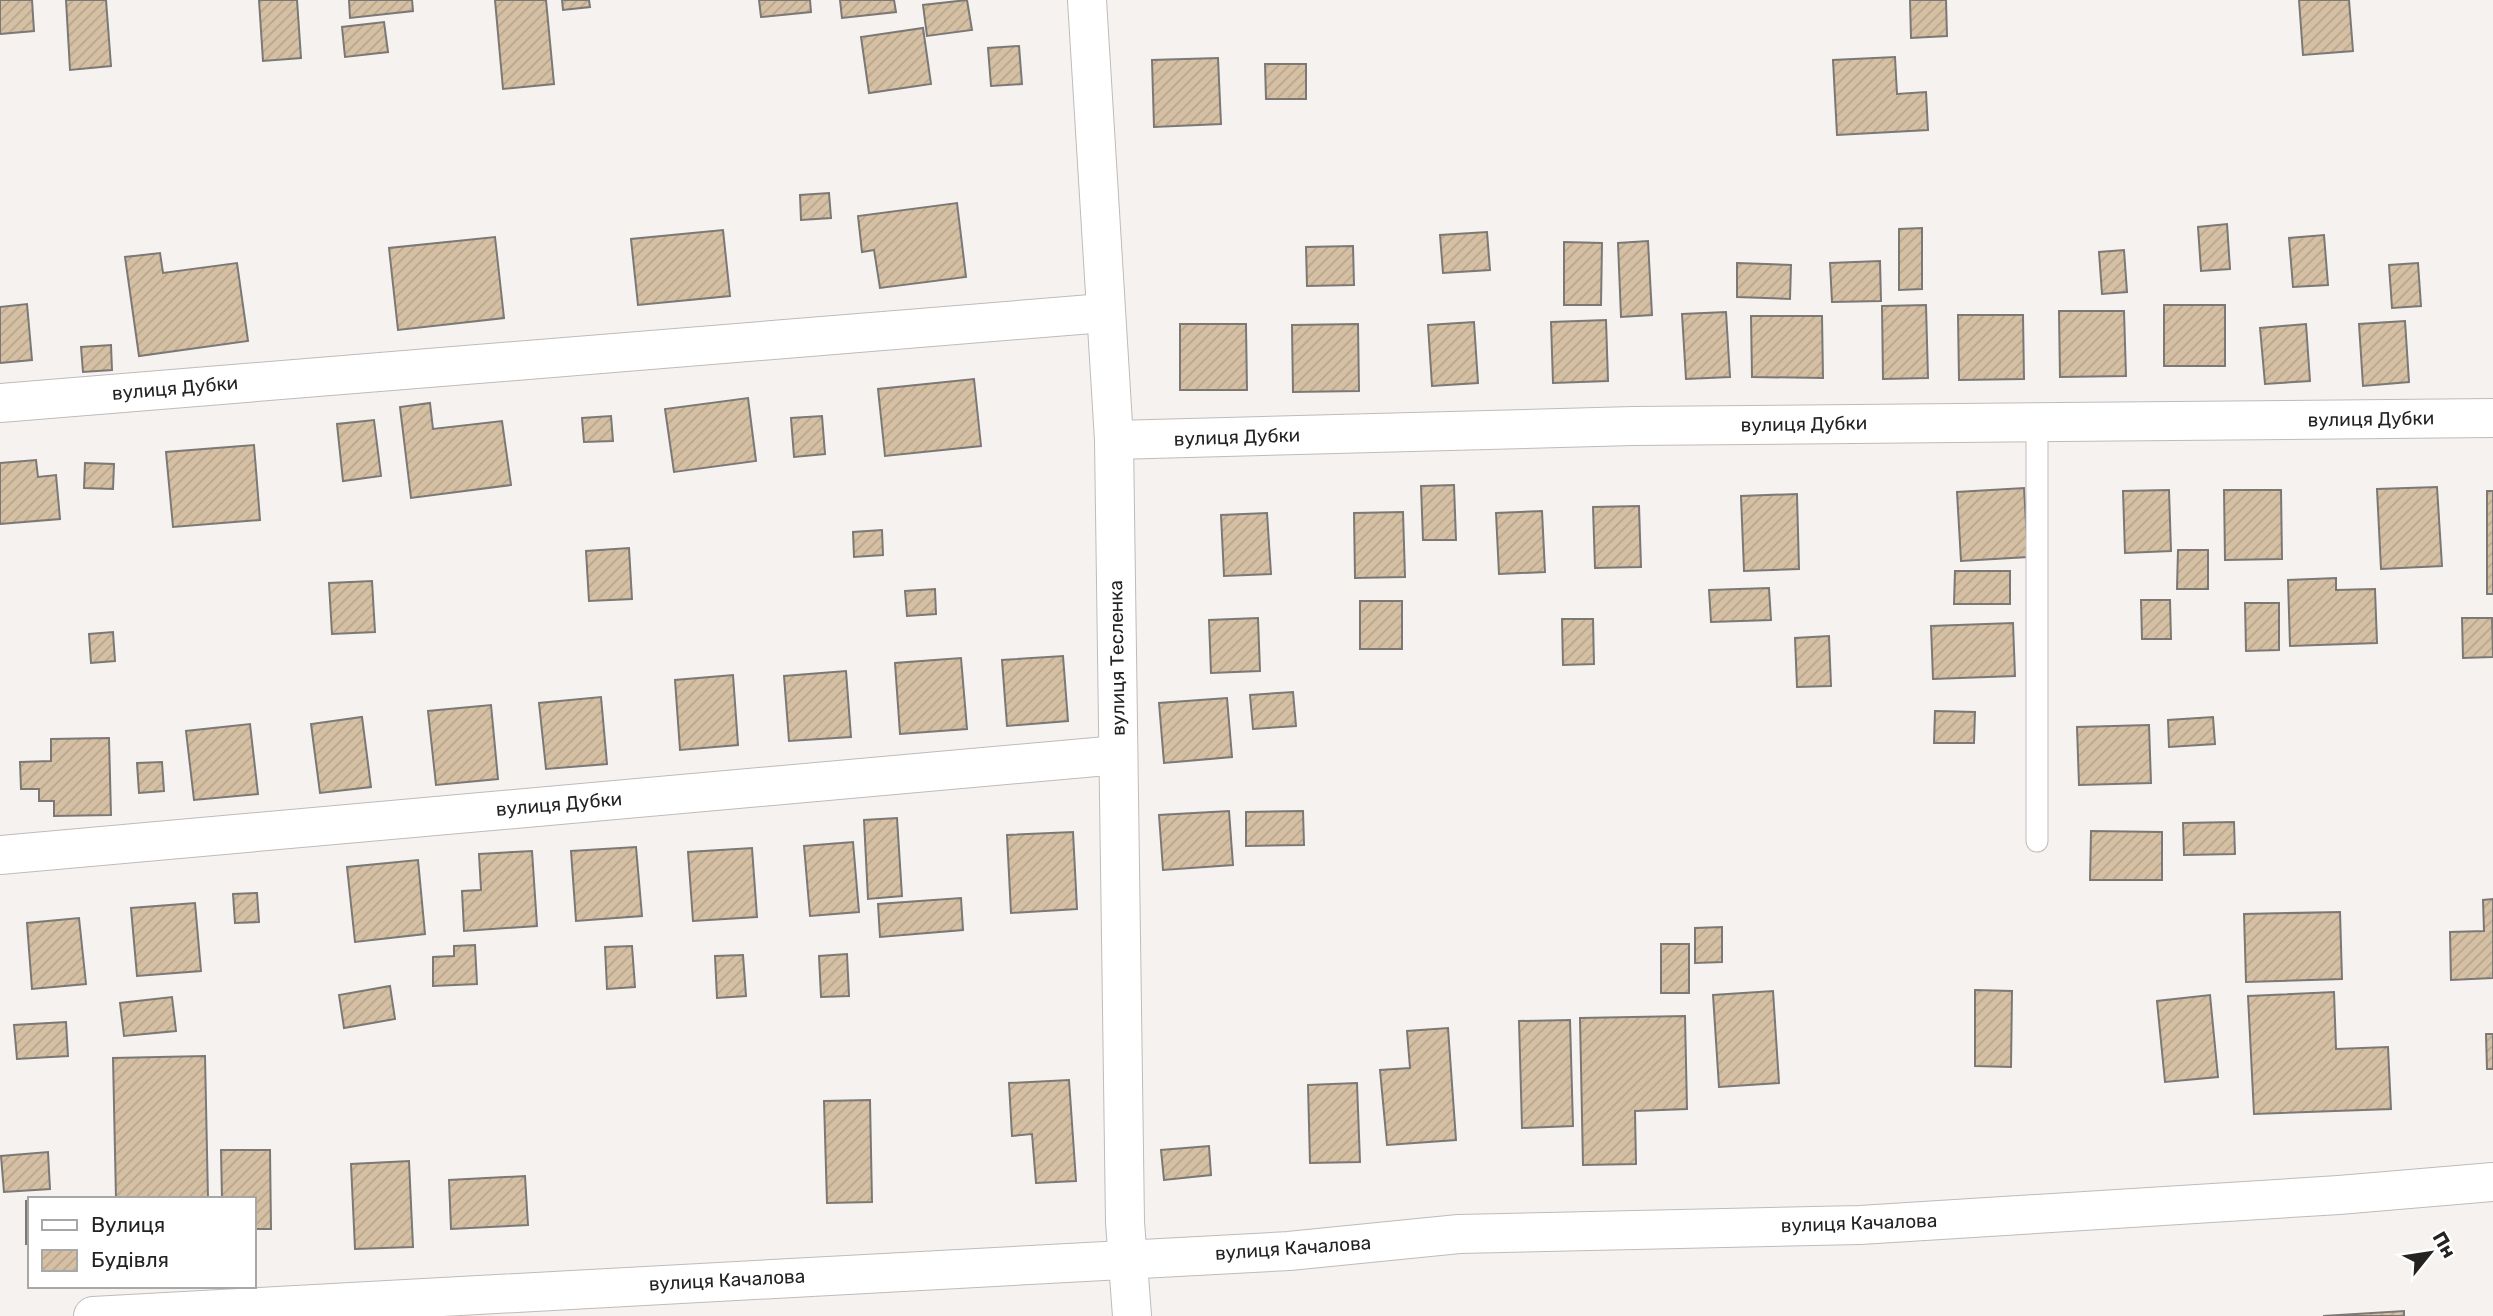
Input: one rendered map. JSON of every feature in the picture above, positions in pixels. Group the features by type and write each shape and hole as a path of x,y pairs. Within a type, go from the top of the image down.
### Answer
{"street":[{"name":"вулиця Тесленка","path":"1087,0 1104,313 1114,440 1125,1222 1130,1258 1132,1316"},
{"name":"вулиця Дубки","path":"0,403 1104,313"},
{"name":"вулиця Дубки","path":"1114,440 1633,426 2493,418"},
{"name":"вулиця Дубки","path":"0,855 1118,755"},
{"name":"вулиця Качалова","path":"93,1316 1289,1251 1460,1234 1860,1225 2493,1182"}],"lane":[{"path":"2037,422 2037,841"}],"building":[{"path":"0,0 32,0 34,31 0,34"},
{"path":"66,0 106,0 111,66 70,70"},
{"path":"259,0 297,0 301,58 263,61"},
{"path":"349,0 412,0 413,11 350,18"},
{"path":"495,0 546,0 554,84 503,89"},
{"path":"562,0 589,0 590,7 563,10"},
{"path":"759,0 810,0 811,12 761,17"},
{"path":"840,0 894,0 896,12 842,18"},
{"path":"967,0 972,30 927,36 923,5"},
{"path":"1910,0 1946,0 1947,36 1911,38"},
{"path":"2299,0 2349,0 2353,51 2303,55"},
{"path":"384,22 388,52 345,57 342,27"},
{"path":"923,28 931,84 869,93 861,37"},
{"path":"1019,46 1022,84 991,86 988,48"},
{"path":"1895,57 1897,94 1926,92 1928,130 1837,135 1833,60"},
{"path":"1218,58 1221,124 1154,127 1152,60"},
{"path":"1265,64 1306,64 1306,99 1266,99"},
{"path":"829,193 831,218 801,220 800,195"},
{"path":"957,203 966,277 880,288 874,250 862,252 858,216"},
{"path":"2227,224 2230,269 2201,271 2198,227"},
{"path":"1922,228 1922,289 1899,290 1899,229"},
{"path":"723,230 730,296 638,305 631,239"},
{"path":"1487,232 1490,270 1443,273 1440,235"},
{"path":"2324,235 2328,285 2293,287 2289,238"},
{"path":"495,237 504,318 398,330 389,248"},
{"path":"1648,241 1652,315 1621,317 1618,243"},
{"path":"1564,242 1602,243 1601,305 1564,305"},
{"path":"1353,246 1354,285 1307,286 1306,247"},
{"path":"2124,250 2127,292 2102,294 2099,252"},
{"path":"160,253 163,273 237,263 248,341 139,356 125,257"},
{"path":"1880,261 1881,301 1832,302 1830,263"},
{"path":"1737,263 1791,265 1790,299 1737,297"},
{"path":"2418,263 2421,306 2392,308 2389,265"},
{"path":"27,304 32,360 0,363 0,307"},
{"path":"1926,305 1928,378 1883,379 1882,306"},
{"path":"2164,305 2225,305 2225,366 2164,366"},
{"path":"2059,311 2124,311 2126,376 2060,377"},
{"path":"1726,312 1730,377 1686,379 1682,314"},
{"path":"1958,315 2023,315 2024,379 1959,380"},
{"path":"1751,316 1822,316 1823,378 1752,377"},
{"path":"1606,320 1608,381 1553,383 1551,322"},
{"path":"2405,321 2409,382 2363,386 2359,324"},
{"path":"1474,322 1478,383 1432,386 1428,325"},
{"path":"1180,324 1246,324 1247,390 1180,390"},
{"path":"1358,324 1359,391 1293,392 1292,325"},
{"path":"2306,324 2310,381 2265,384 2260,328"},
{"path":"111,345 112,370 83,372 81,347"},
{"path":"974,379 981,446 885,456 878,389"},
{"path":"748,398 756,461 674,472 665,409"},
{"path":"430,403 433,429 502,421 511,485 411,498 400,407"},
{"path":"611,416 613,441 584,442 582,418"},
{"path":"822,416 825,454 794,457 791,418"},
{"path":"374,420 381,476 343,481 337,424"},
{"path":"254,445 260,520 173,527 166,452"},
{"path":"36,460 38,477 56,475 60,519 0,524 0,463"},
{"path":"85,463 114,464 113,489 84,488"},
{"path":"1454,485 1456,540 1423,540 1421,486"},
{"path":"2437,487 2442,566 2381,569 2377,489"},
{"path":"2024,488 2028,557 1961,561 1957,492"},
{"path":"2169,490 2171,551 2125,553 2123,491"},
{"path":"2224,490 2281,490 2282,559 2225,560"},
{"path":"2487,491 2493,491 2493,594 2487,594"},
{"path":"1797,494 1799,569 1744,571 1741,496"},
{"path":"1639,506 1641,567 1595,568 1593,507"},
{"path":"1542,511 1545,572 1499,574 1496,513"},
{"path":"1403,512 1405,577 1355,578 1354,513"},
{"path":"1267,513 1271,574 1224,576 1221,515"},
{"path":"882,530 883,555 854,557 853,532"},
{"path":"629,548 632,599 589,601 586,551"},
{"path":"2178,550 2208,550 2208,589 2177,589"},
{"path":"1955,571 2010,571 2010,604 1954,604"},
{"path":"2336,578 2336,590 2375,589 2377,643 2290,646 2288,580"},
{"path":"372,581 375,632 332,634 329,583"},
{"path":"1769,588 1771,620 1711,622 1709,590"},
{"path":"935,589 936,614 907,616 905,591"},
{"path":"2141,600 2170,600 2171,639 2142,639"},
{"path":"1360,601 1402,601 1402,649 1360,649"},
{"path":"2245,603 2279,603 2279,650 2246,651"},
{"path":"1258,618 1260,671 1211,673 1209,620"},
{"path":"2462,618 2492,618 2493,657 2463,658"},
{"path":"1562,619 1593,619 1594,664 1563,665"},
{"path":"2013,623 2015,676 1933,679 1931,626"},
{"path":"113,632 115,661 91,663 89,634"},
{"path":"1829,636 1831,686 1797,687 1795,638"},
{"path":"1063,656 1068,721 1007,726 1002,660"},
{"path":"961,658 967,729 900,734 895,663"},
{"path":"846,671 851,737 789,741 784,676"},
{"path":"733,675 738,745 680,750 675,680"},
{"path":"1293,692 1296,726 1253,729 1250,695"},
{"path":"601,697 607,764 546,769 539,703"},
{"path":"1227,698 1232,757 1164,763 1159,703"},
{"path":"491,705 498,779 436,785 428,711"},
{"path":"1935,711 1975,712 1974,743 1934,743"},
{"path":"362,717 371,787 320,793 311,724"},
{"path":"2213,717 2215,744 2169,747 2168,720"},
{"path":"250,724 258,794 194,800 186,731"},
{"path":"2149,725 2151,783 2079,785 2077,727"},
{"path":"109,738 111,815 54,816 54,801 39,801 39,789 21,789 20,762 51,761 51,739"},
{"path":"162,762 164,791 139,793 137,763"},
{"path":"1229,811 1233,865 1163,870 1159,815"},
{"path":"1303,811 1304,845 1246,846 1246,812"},
{"path":"897,818 902,896 868,899 864,820"},
{"path":"2234,822 2235,854 2184,855 2183,823"},
{"path":"2091,831 2162,832 2162,880 2090,880"},
{"path":"1073,832 1077,909 1011,913 1007,835"},
{"path":"853,842 859,912 810,916 804,846"},
{"path":"636,847 642,916 576,921 571,851"},
{"path":"752,848 757,917 693,921 688,852"},
{"path":"532,851 537,926 464,931 462,891 481,890 479,854"},
{"path":"418,860 425,934 355,942 347,867"},
{"path":"257,893 259,922 235,923 233,894"},
{"path":"961,898 963,930 880,937 878,904"},
{"path":"2493,899 2493,978 2451,980 2450,932 2484,931 2483,900"},
{"path":"195,903 201,971 137,976 131,908"},
{"path":"2340,912 2342,979 2246,982 2244,914"},
{"path":"79,918 86,984 32,989 27,923"},
{"path":"1722,927 1722,962 1695,963 1695,928"},
{"path":"1661,944 1689,944 1689,993 1661,993"},
{"path":"475,945 477,984 433,986 433,957 454,956 454,946"},
{"path":"632,946 635,987 607,989 605,947"},
{"path":"847,954 849,996 821,997 819,956"},
{"path":"743,955 746,996 717,998 715,956"},
{"path":"390,986 395,1019 344,1028 339,995"},
{"path":"1975,990 2012,991 2011,1067 1975,1066"},
{"path":"1773,991 1779,1083 1719,1087 1713,995"},
{"path":"2334,992 2336,1049 2388,1047 2391,1109 2254,1114 2248,996"},
{"path":"2210,995 2218,1077 2165,1082 2157,1001"},
{"path":"172,997 176,1031 124,1036 120,1003"},
{"path":"1685,1016 1687,1109 1635,1111 1636,1164 1583,1165 1580,1018"},
{"path":"1570,1020 1573,1126 1522,1128 1519,1021"},
{"path":"66,1022 68,1056 17,1059 14,1025"},
{"path":"1448,1028 1456,1140 1387,1145 1380,1070 1410,1068 1407,1031"},
{"path":"2486,1034 2493,1034 2493,1069 2487,1069"},
{"path":"205,1056 208,1197 116,1197 113,1058"},
{"path":"1069,1080 1076,1181 1036,1183 1032,1134 1012,1136 1009,1083"},
{"path":"1357,1083 1360,1162 1310,1163 1308,1085"},
{"path":"870,1100 872,1202 827,1203 824,1101"},
{"path":"1209,1146 1211,1175 1164,1180 1161,1150"},
{"path":"221,1150 270,1150 271,1229 256,1229 256,1197 222,1197"},
{"path":"48,1152 50,1189 4,1192 1,1156"},
{"path":"409,1161 413,1247 355,1249 351,1164"},
{"path":"525,1176 528,1225 451,1229 449,1180"},
{"path":"26,1201 28,1201 28,1244"},
{"path":"2404,1311 2404,1316 2323,1316"}]}
